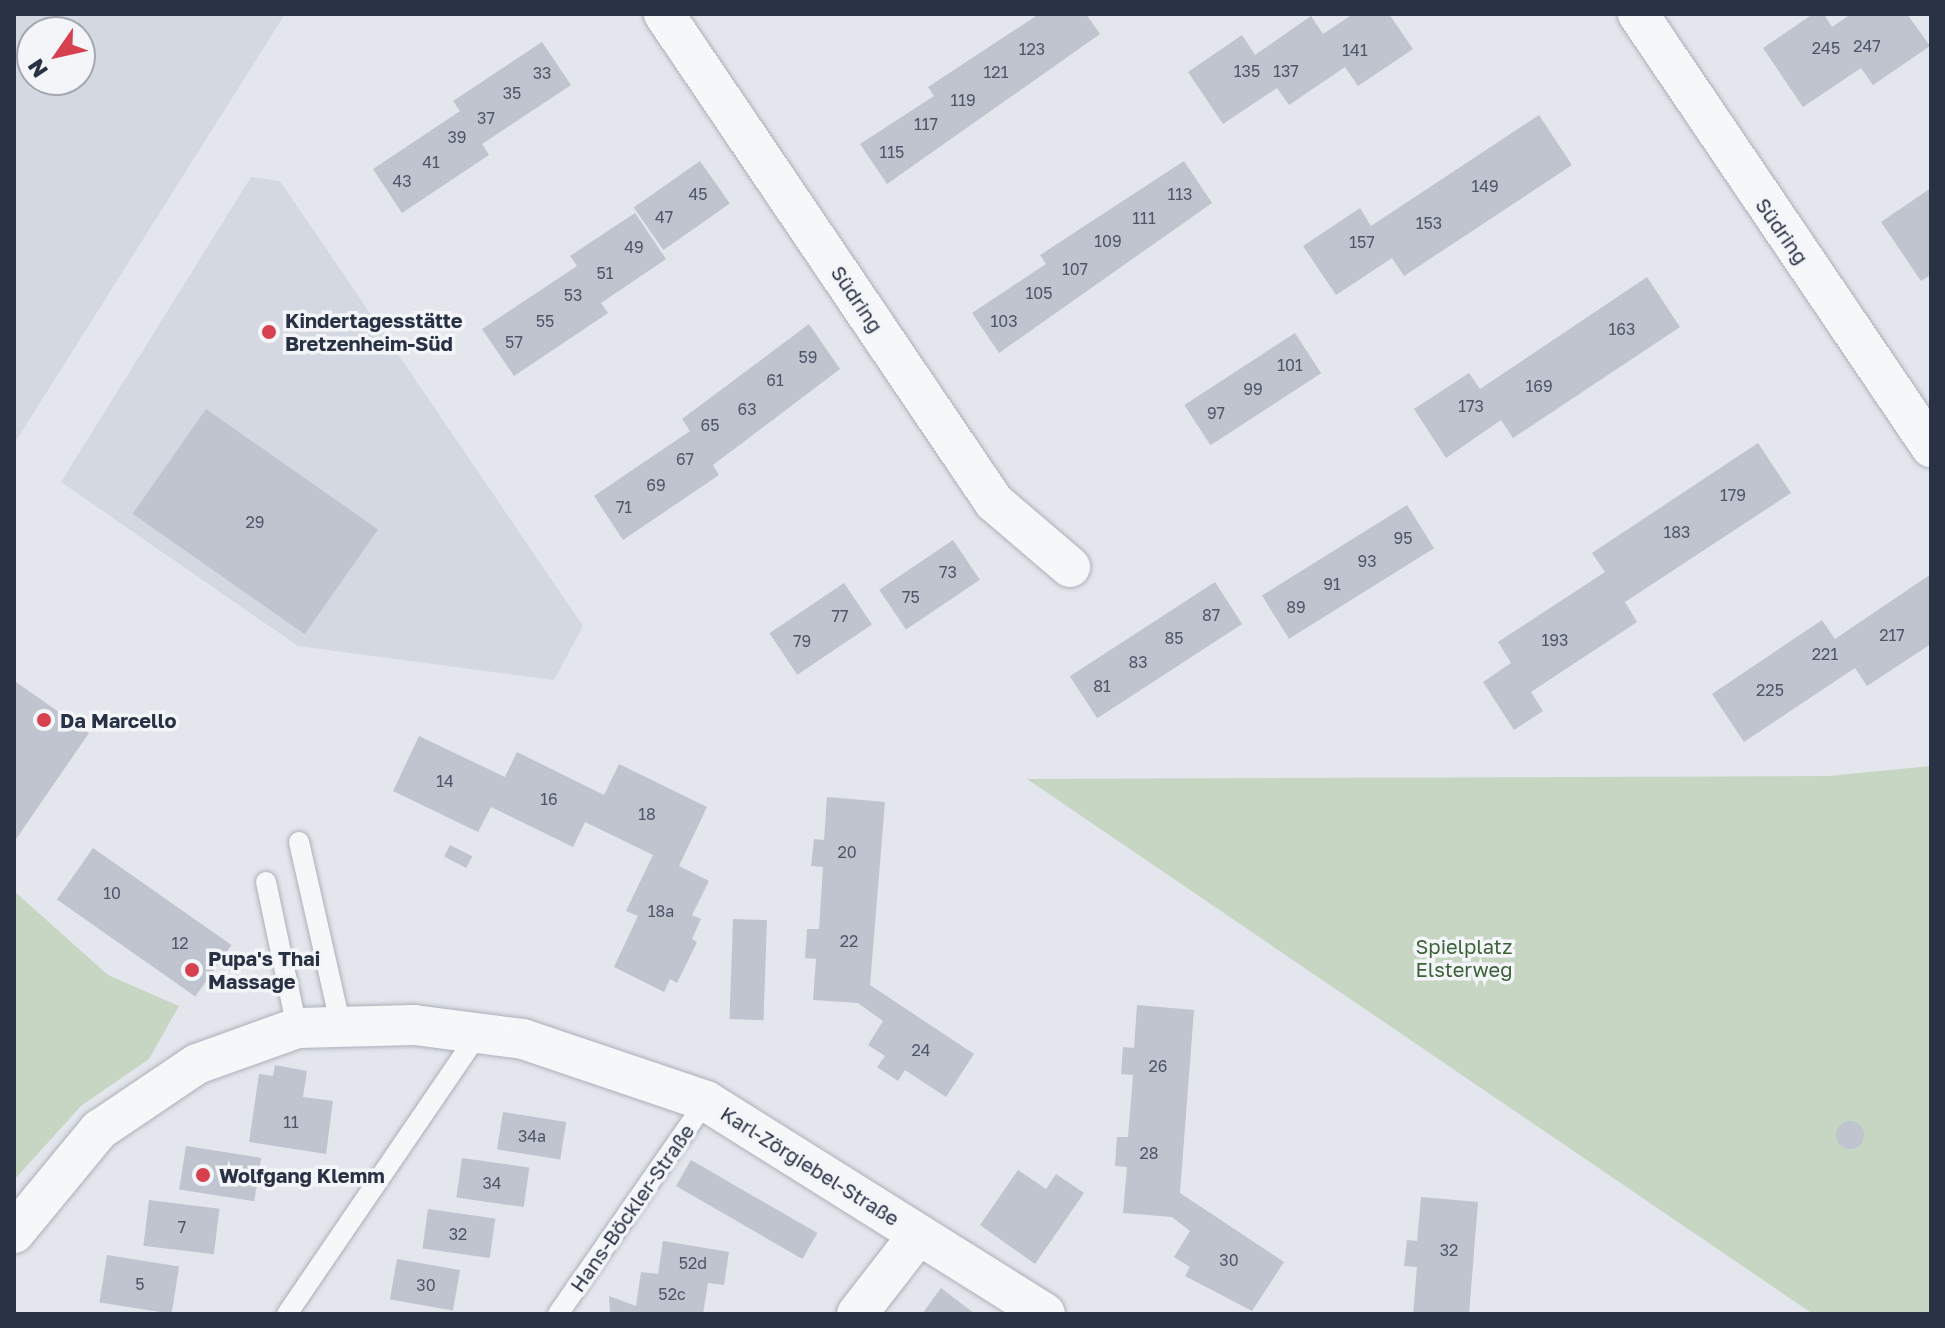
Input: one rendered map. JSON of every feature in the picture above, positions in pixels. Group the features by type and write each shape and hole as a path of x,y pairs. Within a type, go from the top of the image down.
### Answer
{"street":[{"name":"Südring","path":"664,14 994,502 1070,567"},
{"name":"Südring","path":"1638,14 1931,447"},
{"name":"Karl-Zörgiebel-Straße","path":"14,1233 61,1168 146,1095 209,1059 297,1028 340,1023 480,1031 573,1053 706,1101 1045,1314"},
{"path":"857,1314 919,1234"}],"lane":[{"path":"299,842 340,1023"},
{"path":"266,882 297,1028"},
{"path":"287,1314 480,1031"},
{"name":"Hans-Böckler-Straße","path":"558,1314 706,1101"}],"shaded area":[{"path":"14,14 285,14 14,444"},
{"name":"Kindertagesstätte Bretzenheim-Süd","path":"251,177 280,181 583,626 554,680 298,646 61,482"}],"green space":[{"name":"Spielplatz Elsterweg","path":"1931,766 1931,1314 1813,1314 1027,779 1828,776"},
{"path":"14,891 108,975 179,1006 149,1059 81,1106 14,1180"}],"building":[{"path":"1039,14 1086,14 1100,34 887,184 860,144 934,96 928,87"},
{"path":"1353,14 1389,14 1413,49 1358,86 1345,67 1289,105 1277,88 1223,124 1188,72 1242,35 1255,55 1311,16 1323,34"},
{"path":"1813,14 1824,14 1832,27 1851,14 1907,14 1930,46 1873,85 1861,68 1803,107 1763,48"},
{"path":"542,42 571,85 482,144 489,155 402,213 373,169 460,111 453,101"},
{"path":"1539,115 1572,165 1404,276 1392,258 1336,295 1303,246 1360,208 1371,226"},
{"path":"700,161 730,204 663,250 634,207"},
{"path":"1184,161 1212,203 999,353 972,313 1046,264 1040,255"},
{"path":"1931,188 1931,275 1921,281 1881,222"},
{"path":"635,213 666,259 601,303 608,313 514,376 482,329 577,266 570,256"},
{"path":"1647,277 1680,327 1513,438 1501,420 1446,458 1414,409 1469,373 1480,389"},
{"path":"809,324 840,369 713,465 719,475 623,540 594,496 690,431 682,419"},
{"path":"1295,333 1321,373 1210,445 1184,405"},
{"path":"206,409 378,529 305,634 133,514"},
{"path":"1758,443 1791,493 1625,602 1637,622 1531,692 1543,711 1514,730 1483,682 1511,663 1498,642 1605,572 1592,553"},
{"path":"1407,505 1434,548 1289,639 1262,596"},
{"path":"953,540 980,580 906,630 879,590"},
{"path":"1931,574 1931,644 1867,686 1855,668 1744,742 1712,694 1822,620 1835,639"},
{"path":"1215,582 1242,624 1097,718 1070,676"},
{"path":"844,583 872,624 797,675 769,633"},
{"path":"16,682 89,733 14,842 14,685"},
{"path":"419,736 505,777 517,752 604,795 619,764 707,807 679,866 709,881 692,915 701,919 692,939 697,942 677,983 670,979 664,992 614,967 638,916 626,911 653,855 585,822 573,847 491,807 478,832 393,791"},
{"path":"827,797 885,802 870,985 974,1054 946,1097 905,1070 898,1081 877,1067 885,1056 868,1045 883,1021 858,1003 813,1000 816,959 805,958 807,929 819,929 823,867 811,866 814,839 824,840"},
{"path":"450,845 472,856 466,868 444,857"},
{"path":"93,848 231,945 195,997 57,900"},
{"path":"733,919 767,920 763,1020 730,1019"},
{"path":"1137,1005 1194,1010 1180,1193 1284,1262 1252,1311 1185,1276 1190,1267 1174,1257 1190,1231 1172,1217 1123,1213 1127,1167 1115,1166 1117,1137 1128,1137 1133,1075 1121,1074 1123,1047 1134,1048"},
{"path":"275,1065 307,1071 303,1097 333,1101 326,1154 249,1142 259,1074 273,1076"},
{"path":"503,1112 566,1122 560,1160 497,1150"},
{"path":"1850,1121 1860,1125 1864,1135 1860,1145 1850,1149 1840,1145 1836,1135 1840,1125"},
{"path":"186,1146 261,1158 254,1201 179,1189"},
{"path":"462,1158 529,1167 524,1207 456,1198"},
{"path":"691,1160 817,1233 802,1259 676,1186"},
{"path":"1018,1170 1046,1189 1056,1174 1084,1193 1035,1264 980,1225"},
{"path":"1421,1197 1478,1202 1469,1314 1413,1314 1417,1267 1404,1266 1407,1240 1417,1241"},
{"path":"149,1200 219,1209 214,1254 143,1246"},
{"path":"428,1209 495,1218 490,1258 422,1249"},
{"path":"663,1241 729,1252 724,1285 708,1283 703,1314 610,1314 609,1296 636,1306 641,1272 658,1274"},
{"path":"107,1255 179,1266 172,1314 99,1302"},
{"path":"397,1259 460,1270 453,1310 390,1299"},
{"path":"941,1288 975,1314 922,1314"}],"place":[{"name":"Kindertagesstätte Bretzenheim-Süd","path":"269,332"},
{"name":"Da Marcello","path":"44,720"},
{"name":"Pupa's Thai Massage","path":"192,970"},
{"name":"Wolfgang Klemm","path":"203,1175"}]}
